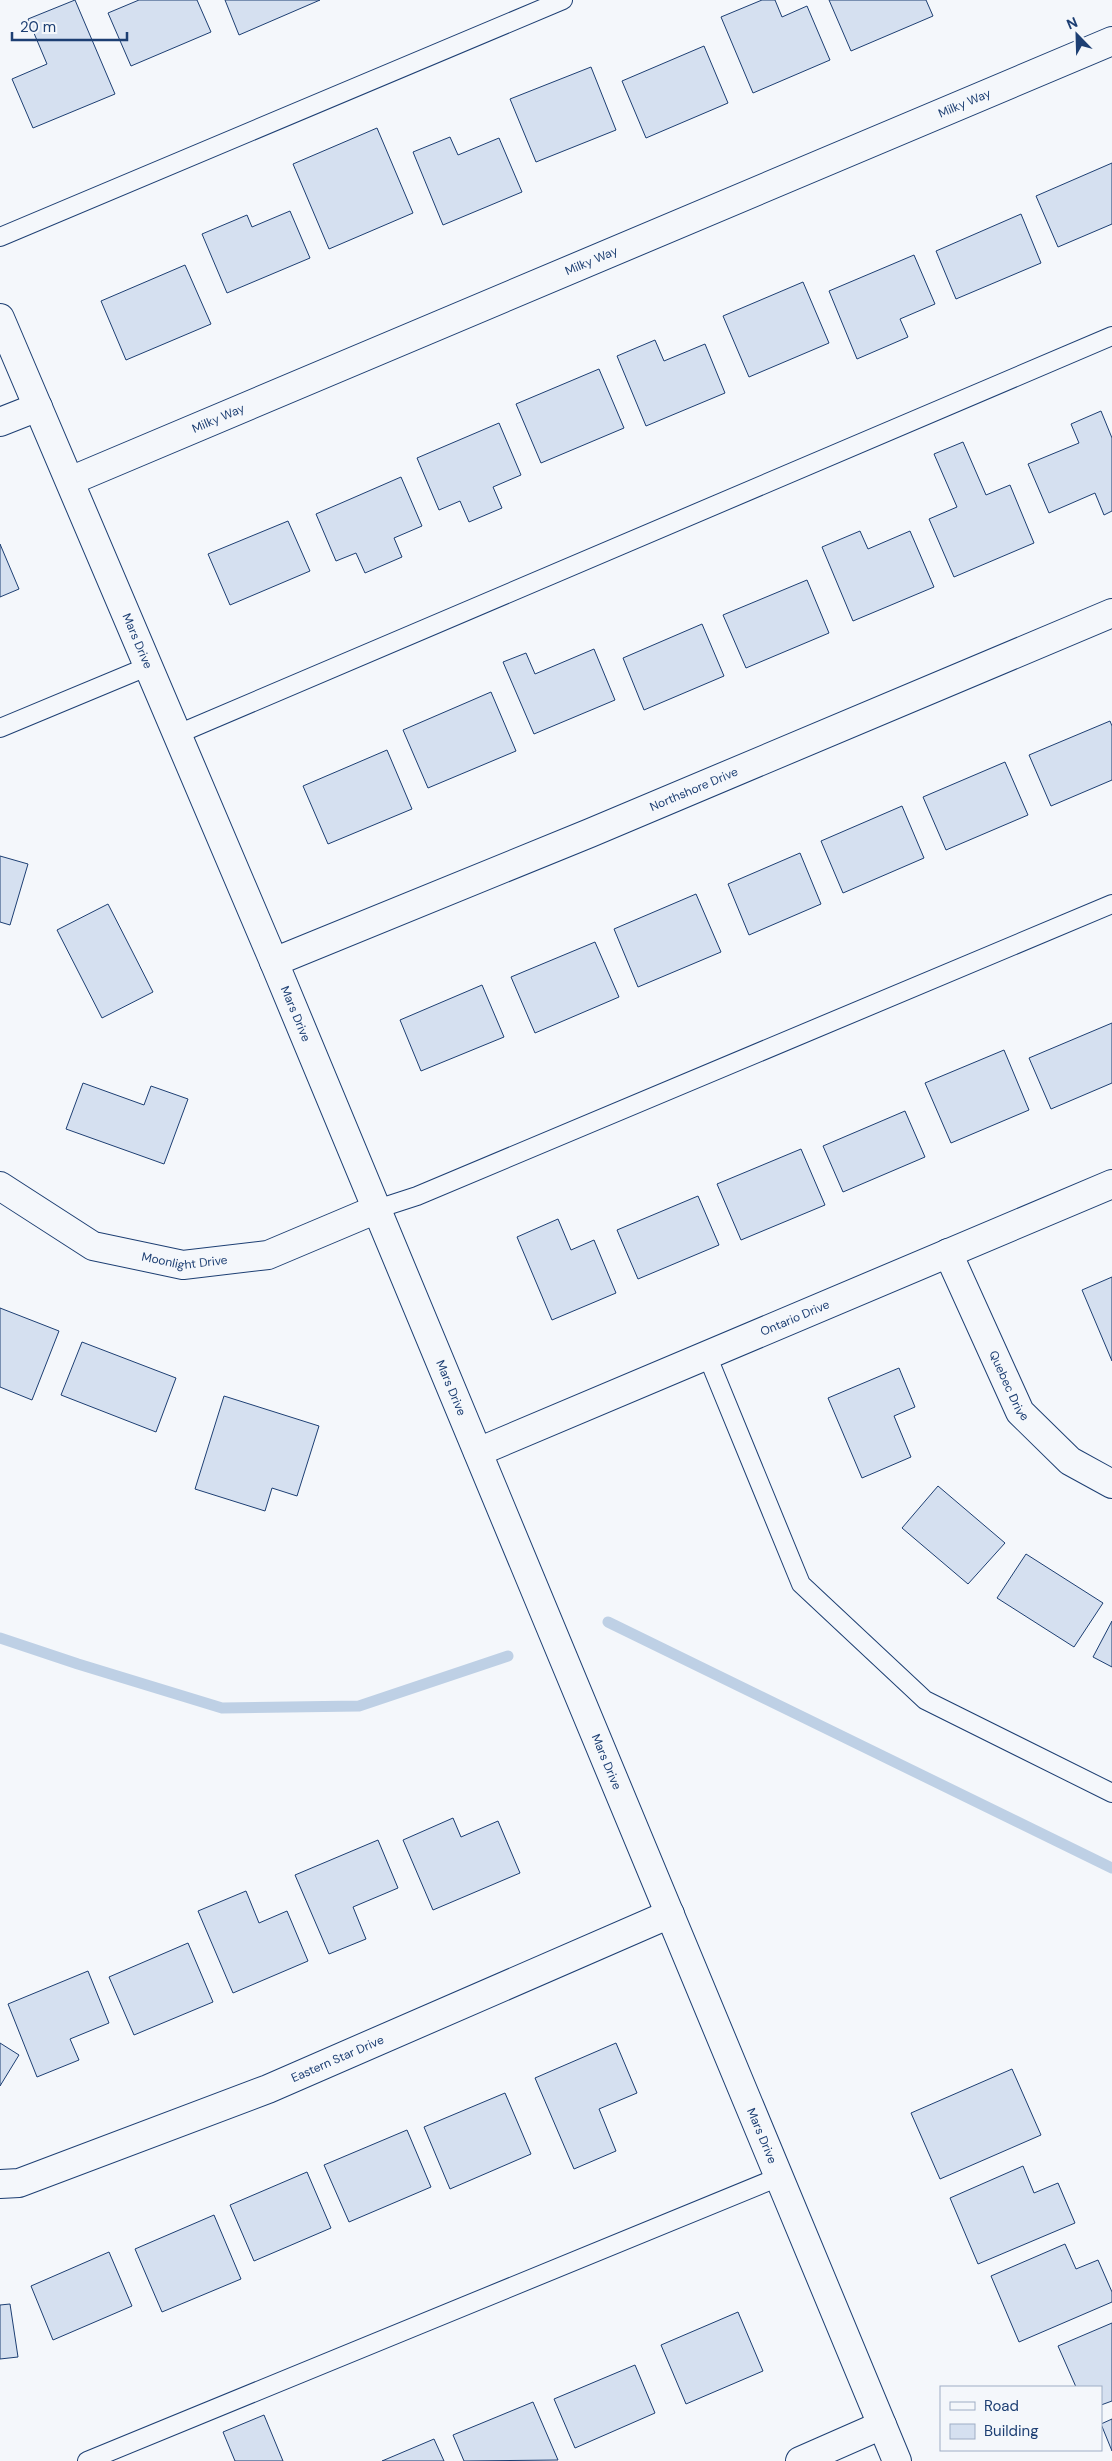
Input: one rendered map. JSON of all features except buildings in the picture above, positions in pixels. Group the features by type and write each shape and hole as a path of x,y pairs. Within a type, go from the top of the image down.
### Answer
{"street":[{"name":"Milky Way","path":"70,481 1112,41"},
{"name":"Mars Drive","path":"0,318 274,962 897,2461"},
{"path":"0,422 38,406"},
{"name":"Northshore Drive","path":"274,962 581,837 1112,613"},
{"name":"Ontario Drive","path":"478,1452 1112,1184"},
{"name":"Moonlight Drive","path":"0,1186 93,1246 183,1265 268,1255 377,1209"},
{"name":"Quebec Drive","path":"948,1253 1020,1412 1070,1461 1112,1484"},
{"name":"Eastern Star Drive","path":"0,2184 19,2183 268,2089 670,1914"},
{"path":"800,2461 882,2425"}],"lane":[{"path":"0,237 563,0"},
{"path":"178,734 1112,336"},
{"path":"0,728 149,666"},
{"path":"377,1209 416,1196 1112,904"},
{"path":"707,1355 800,1584 925,1700 1112,1793"},
{"path":"87,2461 779,2177"}],"waterway":[{"path":"608,1622 1112,1868"},
{"path":"0,1638 222,1708 359,1706 508,1656"}]}
